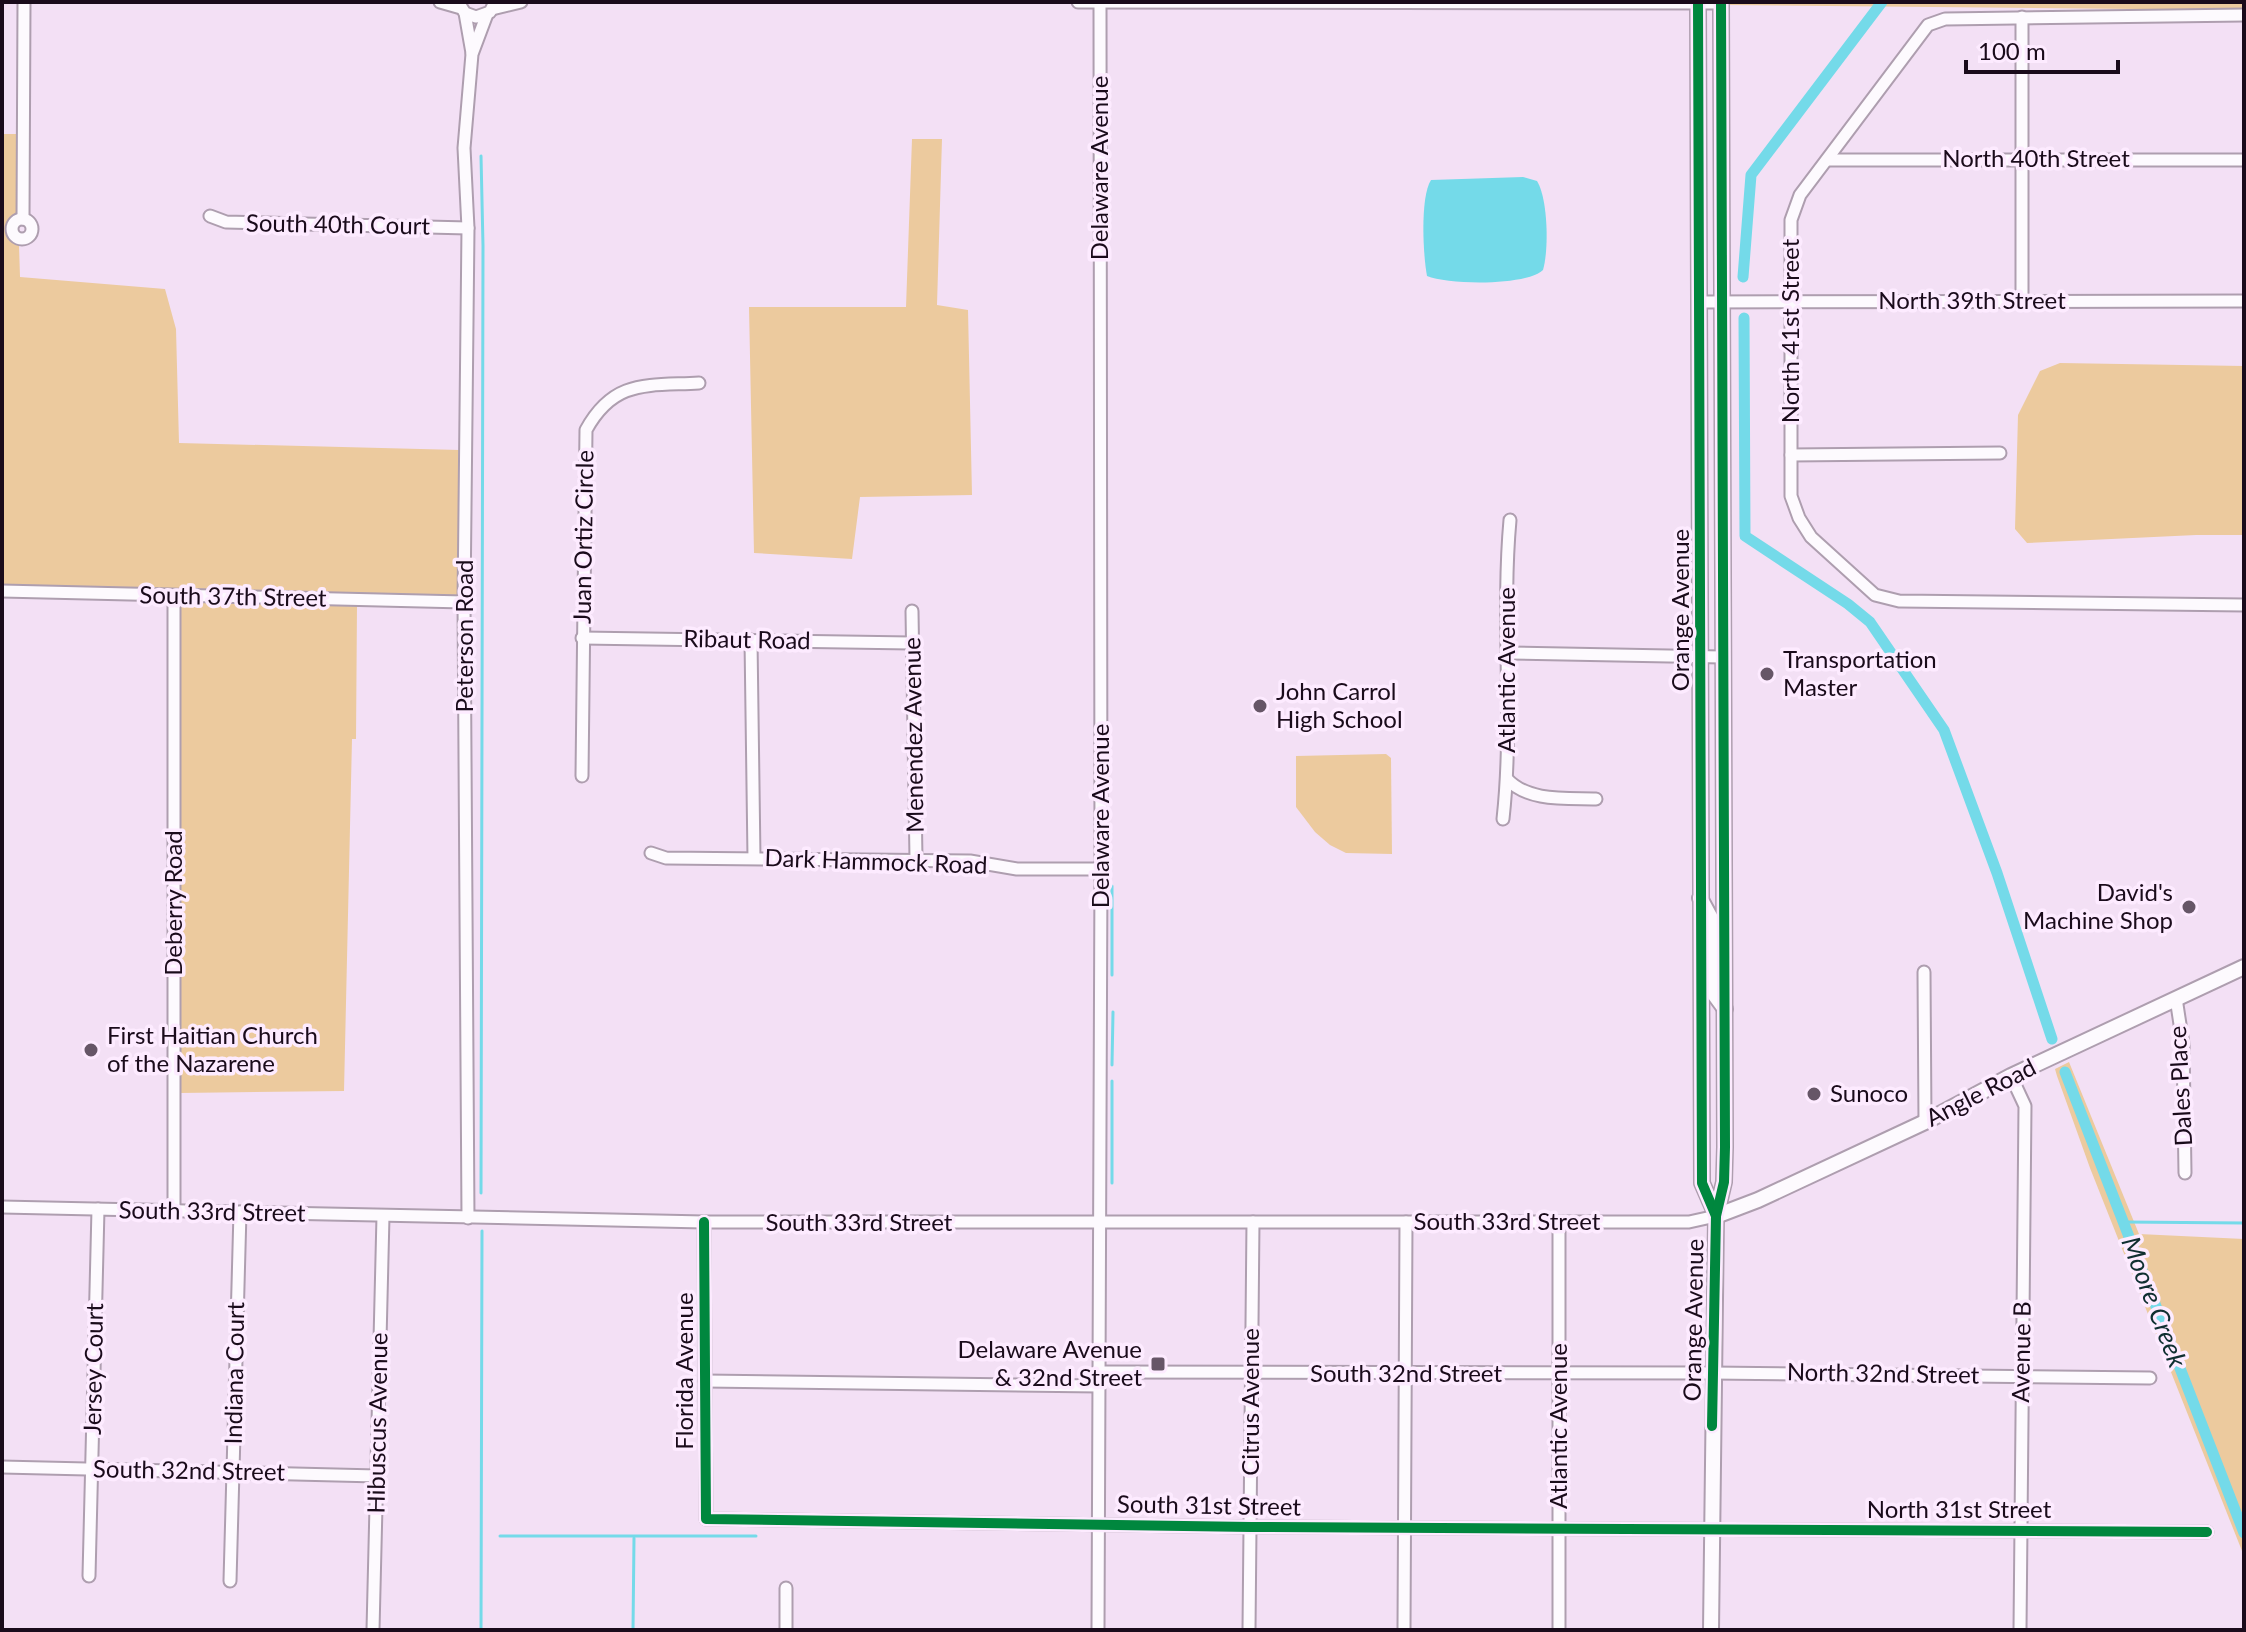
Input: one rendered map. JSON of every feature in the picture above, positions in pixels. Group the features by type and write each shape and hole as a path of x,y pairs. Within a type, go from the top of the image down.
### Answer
{"main road":[{"name":"Orange Avenue","path":"1698,2 1702,1183 1716,1216"},
{"name":"Orange Avenue","path":"1711,1630 1716,1216 1724,1182 1721,2"},
{"path":"1700,898 1712,920 1714,994 1725,1009"},
{"name":"Angle Road","path":"1716,1216 1758,1200 1925,1122 2011,1076 2244,967"}],"street":[{"path":"23,219 24,2"},
{"path":"440,2 461,8 476,17 491,8 521,2"},
{"path":"1078,2 1721,2"},
{"name":"Delaware Avenue","path":"1098,1630 1100,2"},
{"name":"Peterson Road","path":"461,8 472,54"},
{"name":"Peterson Road","path":"468,1218 464,602 468,228 464,148 472,54 491,8"},
{"name":"North 41st Street","path":"2244,15 1945,19 1928,25 1800,195 1791,220 1789,303 1791,496 1799,518 1811,537 1875,595 1886,599 2244,605"},
{"path":"2022,17 2022,300"},
{"name":"North 40th Street","path":"1828,160 2244,160"},
{"name":"South 40th Court","path":"210,216 226,222 468,228"},
{"name":"North 39th Street","path":"1700,302 2244,301"},
{"name":"Juan Ortiz Circle","path":"582,776 586,430 596,411 615,393 645,386 699,383"},
{"path":"1791,455 2000,453"},
{"name":"Atlantic Avenue","path":"1503,819 1507,779 1509,653 1506,565 1510,520"},
{"name":"South 37th Street","path":"2,591 464,602"},
{"name":"Deberry Road","path":"174,596 174,1211"},
{"name":"Menendez Avenue","path":"912,611 916,859"},
{"name":"Ribaut Road","path":"582,638 911,643"},
{"path":"751,640 754,858"},
{"path":"1509,653 1722,657"},
{"path":"1507,779 1521,792 1596,799"},
{"name":"Dark Hammock Road","path":"651,853 666,858 916,859 970,861 1017,869 1101,869"},
{"path":"1924,972 1925,1122"},
{"name":"Dales Place","path":"2176,998 2184,1060 2185,1173"},
{"name":"Avenue B","path":"2011,1076 2025,1106 2020,1630"},
{"name":"South 33rd Street","path":"2,1207 704,1222 1689,1222 1716,1216"},
{"name":"Jersey Court","path":"89,1576 98,1209"},
{"name":"Indiana Court","path":"230,1581 240,1212"},
{"name":"Hibuscus Avenue","path":"373,1630 383,1216"},
{"name":"Florida Avenue","path":"704,1222 706,1519"},
{"name":"Citrus Avenue","path":"1249,1630 1253,1222"},
{"path":"1404,1630 1406,1222"},
{"name":"Atlantic Avenue","path":"1559,1222 1559,1630"},
{"name":"South 32nd Street","path":"1099,1372 1712,1373"},
{"name":"North 32nd Street","path":"1712,1373 2150,1378"},
{"path":"705,1381 1099,1386"},
{"name":"South 32nd Street","path":"2,1467 377,1476"},
{"name":"South 31st Street","path":"706,1519 1251,1527 1712,1529"},
{"name":"North 31st Street","path":"1712,1529 2207,1532"},
{"path":"786,1588 786,1630"}],"shaded area":[{"path":"1727,2 2244,2 2244,10 1727,5"},
{"path":"2,134 17,134 17,215 10,219 6,230 9,239 19,245 20,277 165,289 176,329 179,443 460,450 458,597 2,586"},
{"path":"912,139 942,139 937,305 968,310 972,495 860,497 852,559 754,553 749,307 906,307"},
{"path":"2060,363 2244,366 2244,535 2027,543 2015,529 2018,415 2040,371"},
{"path":"180,601 357,605 356,739 352,739 344,1091 180,1093"},
{"path":"1386,754 1391,758 1392,854 1346,853 1330,845 1315,832 1296,807 1296,756"},
{"path":"2069,1062 2139,1234 2244,1239 2244,1556 2090,1168 2057,1076 2055,1069"}],"water":[{"path":"1523,177 1537,181 1541,189 1547,238 1543,270 1521,279 1487,282 1452,281 1427,276 1424,212 1431,180"}],"waterway":[{"path":"1743,277 1751,175 1882,2"},
{"path":"481,156 481,1193"},
{"path":"1744,318 1745,536 1870,622 1944,730 1997,873 2052,1039"},
{"path":"1112,886 1112,975"},
{"path":"1112,1065 1113,1012"},
{"name":"Moore Creek","path":"2065,1072 2244,1533"},
{"path":"1112,1081 1112,1183"},
{"path":"2123,1222 2244,1223"},
{"path":"481,1630 482,1231"},
{"path":"500,1536 756,1536"},
{"path":"633,1630 634,1538"}],"cycle path":[{"path":"1698,2 1702,1183 1716,1216"},
{"path":"1712,1426 1716,1216 1724,1182 1725,1147 1721,2"},
{"path":"704,1222 706,1519 1251,1527 2207,1532"}],"place":[{"name":"Transportation Master","path":"1767,674"},
{"name":"John Carrol High School","path":"1260,706"},
{"name":"David's Machine Shop","path":"2189,907"},
{"name":"First Haitian Church of the Nazarene","path":"91,1050"},
{"name":"Sunoco","path":"1814,1094"},
{"name":"Delaware Avenue & 32nd Street","path":"1158,1364"}]}
